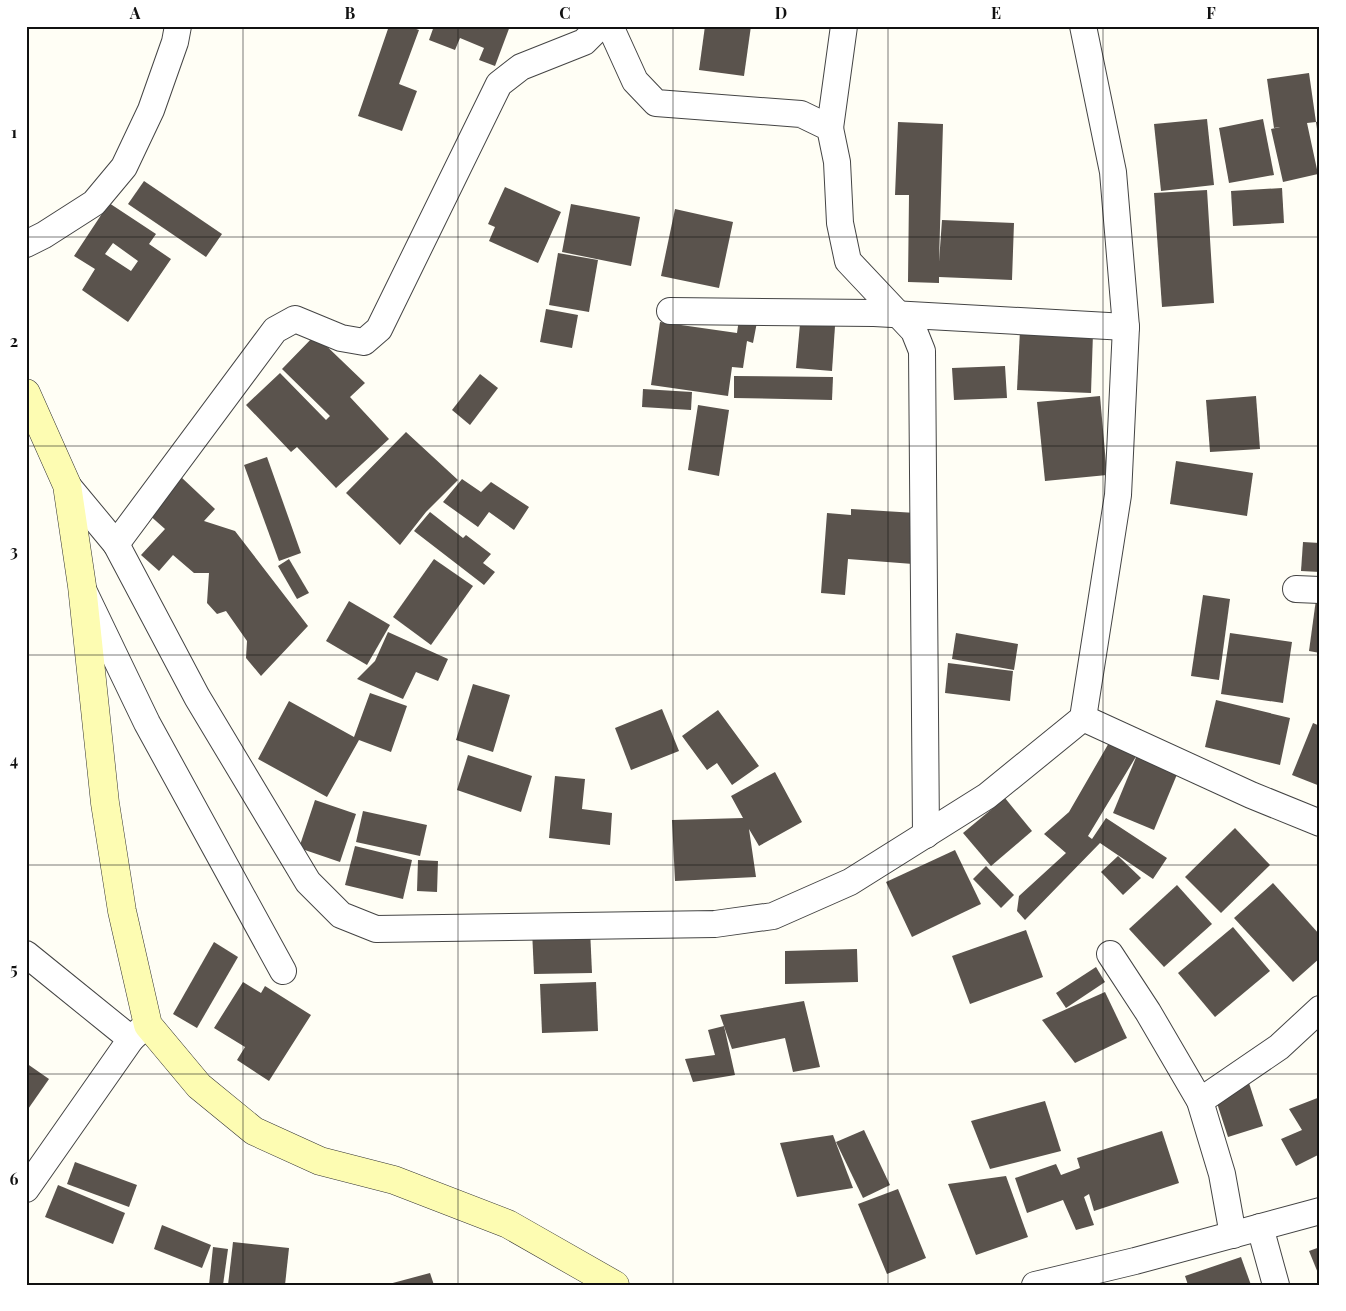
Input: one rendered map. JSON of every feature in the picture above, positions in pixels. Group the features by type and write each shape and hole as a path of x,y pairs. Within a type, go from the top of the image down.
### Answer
{"street":[{"path":"26,244 44,235 94,203 124,167 151,110 175,42 178,26"},
{"path":"116,544 275,330 295,319 342,338 364,342 379,329 500,84 521,67 584,42 600,26"},
{"path":"610,26 635,80 656,103 801,114 830,128"},
{"path":"844,26 830,128 837,162 840,223 848,261 914,331 922,351 926,835"},
{"path":"67,485 116,544 197,697 308,882 341,915 376,929 715,924 773,916 850,882 988,796 1083,718 1118,495 1126,327 1113,172 1083,26"},
{"path":"670,311 874,313 1126,327"},
{"path":"26,393 67,485 82,586 105,803 139,1032 26,1189"},
{"path":"82,586 147,723 283,971"},
{"path":"1083,718 1251,795 1320,823"},
{"path":"26,954 139,1032 199,1086 254,1131 320,1161 394,1180 508,1224 615,1285"},
{"path":"1110,954 1148,1012 1200,1102 1222,1174 1233,1235"},
{"path":"1200,1102 1279,1047 1320,1009"},
{"path":"1035,1285 1136,1261 1320,1211"},
{"path":"1260,1227 1276,1285"}],"building":[{"path":"389,26 408,26 419,30 399,84 417,91 402,131 358,116"},
{"path":"434,26 510,26 495,66 479,60 484,48 460,38 455,50 429,40"},
{"path":"705,26 751,26 744,76 699,70"},
{"path":"1309,73 1316,122 1307,123 1318,174 1283,182 1271,129 1280,127 1274,128 1267,79"},
{"path":"1207,119 1214,185 1161,191 1154,124"},
{"path":"1263,119 1274,175 1229,183 1219,128"},
{"path":"1320,121 1320,141 1319,142 1316,122"},
{"path":"898,122 943,124 939,262 942,220 1014,223 1012,280 939,277 939,283 908,282 909,195 895,195"},
{"path":"144,181 222,234 206,257 128,204"},
{"path":"505,187 561,212 538,263 489,241 495,227 488,224"},
{"path":"1282,188 1284,223 1233,226 1231,191"},
{"path":"1207,190 1214,303 1162,307 1154,193"},
{"path":"109,203 156,234 149,244 171,259 128,322 82,290 95,269 74,256","holes":["113,243 138,261 131,271 105,254"]},
{"path":"571,204 640,217 631,266 562,252"},
{"path":"675,209 733,222 719,288 661,276"},
{"path":"558,253 598,260 589,312 549,305"},
{"path":"546,309 578,315 572,348 540,342"},
{"path":"739,319 757,322 753,343 747,341 743,368 732,367 728,396 651,385 660,322 737,333"},
{"path":"800,324 835,326 832,371 796,368"},
{"path":"1020,330 1093,333 1091,393 1017,390"},
{"path":"315,335 365,383 350,397 389,439 336,488 297,447 291,452 246,405 280,373 326,420 330,416 282,369"},
{"path":"1005,366 1007,398 954,400 952,368"},
{"path":"480,374 498,388 470,425 452,410"},
{"path":"734,376 833,377 832,400 734,398"},
{"path":"643,389 692,392 691,410 642,407"},
{"path":"1100,396 1107,475 1045,481 1037,402"},
{"path":"1256,396 1260,449 1210,452 1206,400"},
{"path":"698,405 729,410 719,476 688,470"},
{"path":"406,432 458,480 426,512 400,545 346,493"},
{"path":"267,457 301,553 279,561 244,465"},
{"path":"1176,461 1253,473 1247,516 1170,504"},
{"path":"181,477 215,509 204,521 235,531 308,626 261,676 246,658 247,641 226,611 217,614 207,603 209,573 194,573 173,555 159,571 141,555 165,529 147,513"},
{"path":"462,479 481,492 491,482 529,507 514,530 489,512 478,527 443,502"},
{"path":"851,509 916,513 913,564 848,559 845,595 821,593 827,513 851,515"},
{"path":"430,512 463,538 466,535 491,554 483,563 495,572 484,585 414,531"},
{"path":"1303,542 1320,543 1320,572 1301,571"},
{"path":"289,559 309,593 297,599 278,566"},
{"path":"434,559 473,586 431,645 393,617"},
{"path":"1317,592 1320,592 1320,653 1309,651"},
{"path":"1203,595 1230,599 1219,680 1191,676"},
{"path":"349,601 390,625 367,665 326,641"},
{"path":"388,632 448,659 438,681 416,672 403,699 357,679 375,661"},
{"path":"956,633 1018,644 1014,670 952,659"},
{"path":"1230,633 1292,642 1283,703 1221,694"},
{"path":"948,663 1013,671 1010,701 945,693"},
{"path":"473,684 510,695 493,752 456,740"},
{"path":"370,693 407,706 391,752 359,740 327,797 258,759 289,701 354,737"},
{"path":"1216,700 1290,718 1280,765 1205,747"},
{"path":"662,709 679,751 631,770 615,728"},
{"path":"718,710 759,766 732,785 717,763 707,770 682,736"},
{"path":"1313,723 1320,726 1320,786 1292,775"},
{"path":"1110,741 1137,755 1088,836 1092,839 1106,818 1167,858 1153,879 1100,843 1025,920 1017,911 1019,896 1066,853 1044,834 1069,812"},
{"path":"468,755 532,776 521,812 457,790"},
{"path":"1137,755 1178,772 1154,830 1113,813"},
{"path":"775,772 802,822 759,846 749,829 756,877 675,881 672,820 743,818 731,796"},
{"path":"555,776 585,779 582,809 612,813 610,845 549,838"},
{"path":"1005,798 1032,831 991,866 963,833"},
{"path":"315,800 356,814 340,862 299,848"},
{"path":"363,811 427,825 420,856 356,842"},
{"path":"1235,828 1270,865 1221,913 1185,877"},
{"path":"355,846 412,860 403,899 345,885"},
{"path":"955,850 981,904 912,937 886,882"},
{"path":"1118,856 1141,878 1123,895 1101,872"},
{"path":"418,860 438,861 437,892 417,891"},
{"path":"986,866 1014,895 1001,908 973,879"},
{"path":"1273,883 1320,935 1320,958 1293,982 1234,918"},
{"path":"1177,885 1212,924 1164,967 1129,929"},
{"path":"1233,927 1270,971 1215,1017 1178,973"},
{"path":"590,929 592,973 534,974 532,930"},
{"path":"1026,930 1043,977 970,1004 952,956"},
{"path":"214,942 238,957 197,1028 173,1014"},
{"path":"857,949 858,982 785,984 785,951"},
{"path":"1096,967 1105,982 1066,1008 1056,993"},
{"path":"243,982 261,993 265,986 311,1015 269,1081 237,1060 245,1047 214,1028"},
{"path":"596,982 598,1031 542,1033 540,984"},
{"path":"1105,992 1127,1038 1075,1063 1042,1020"},
{"path":"804,1001 820,1067 793,1072 785,1038 732,1049 720,1015"},
{"path":"724,1026 735,1075 693,1082 685,1059 715,1055 708,1030"},
{"path":"26,1063 49,1079 26,1112"},
{"path":"1249,1083 1263,1126 1228,1137 1214,1094"},
{"path":"1320,1097 1320,1154 1296,1166 1281,1139 1302,1130 1289,1109"},
{"path":"1045,1101 1061,1151 990,1169 971,1121"},
{"path":"864,1130 890,1185 863,1198 836,1142"},
{"path":"1162,1131 1179,1183 1094,1211 1089,1194 1084,1197 1094,1225 1076,1230 1063,1200 1027,1213 1015,1178 1056,1164 1061,1175 1080,1168 1077,1158"},
{"path":"833,1135 853,1188 797,1197 780,1143"},
{"path":"75,1162 137,1185 129,1207 67,1184"},
{"path":"1006,1176 1028,1237 976,1255 948,1184"},
{"path":"58,1185 125,1213 113,1244 45,1217"},
{"path":"898,1189 926,1258 887,1274 858,1204"},
{"path":"162,1225 211,1245 202,1268 154,1249"},
{"path":"233,1242 289,1248 285,1285 228,1285"},
{"path":"213,1247 228,1249 223,1285 209,1285"},
{"path":"1320,1247 1320,1278 1309,1251"},
{"path":"1241,1257 1251,1285 1188,1285 1185,1276"},
{"path":"430,1273 434,1285 389,1284"}]}
